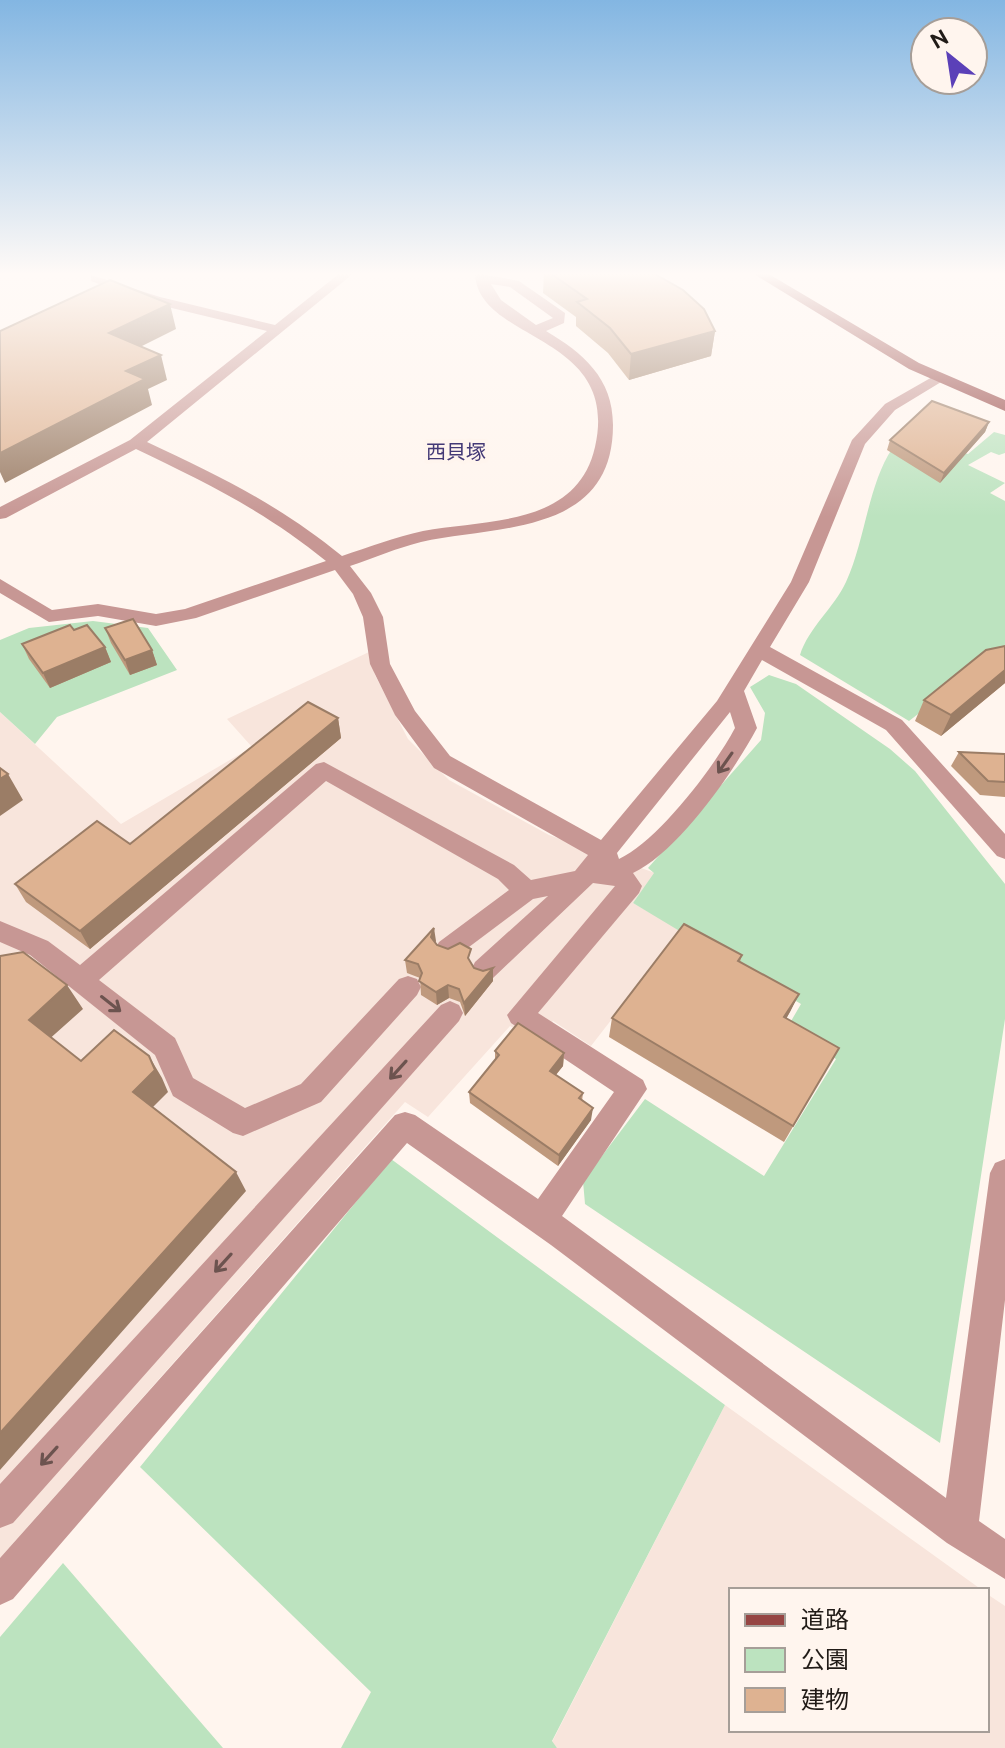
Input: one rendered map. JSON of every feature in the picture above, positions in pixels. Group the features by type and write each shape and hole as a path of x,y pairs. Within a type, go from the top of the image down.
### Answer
{"main road":[{"path":"897,355 939,379 1005,406"}],"street":[{"path":"0,514 136,443 245,355"},
{"path":"0,585 49,616 98,610 156,620 189,614 420,537 539,517 565,505 586,488 598,470 605,420 598,384 586,366 570,355"},
{"path":"484,970 511,942 608,861 734,692 800,582 858,443 890,407 939,379"},
{"path":"136,443 240,492 289,522 339,563 362,593 373,617 380,664 406,715 442,762 608,861 630,886 520,1015 633,1089 541,1220"},
{"path":"759,649 894,725 1005,850"},
{"path":"608,861 646,857 727,764 746,728 734,692"},
{"path":"80,980 324,770 506,872 526,891"},
{"path":"448,949 526,891 580,882"},
{"path":"0,931 39,948 165,1047 183,1087 243,1123 311,1093 408,987"},
{"path":"0,1510 450,1013"},
{"path":"0,1586 405,1125 541,1220 1005,1561"},
{"path":"960,1530 1005,1173"}],"shaded area":[{"path":"369,652 375,675 408,739 449,780 549,835 655,873 633,903 681,930 591,1046 553,1021 536,1041 510,1026 428,1117 405,1102 0,1558 0,712 121,824 252,747 227,719"},
{"path":"725,1405 979,1588 729,1588 729,1732 989,1732 989,1595 1005,1606 1005,1748 557,1748 552,1742"}],"green space":[{"path":"994,432 1005,435 1005,453 999,455 991,452 968,465 1005,483 990,493 1005,501 1005,664 974,671 909,721 800,655 809,635 846,582 877,479 892,449 933,443 968,454"},
{"path":"93,621 148,628 177,670 57,717 35,744 0,712 0,640 29,628"},
{"path":"769,675 796,684 890,749 915,771 1005,884 1005,1019 940,1443 585,1204 583,1181 645,1099 764,1176 836,1059 787,1028 801,1004 633,903 654,873 648,868 761,740 765,713 750,687"},
{"path":"391,1159 725,1405 552,1741 557,1748 341,1748 371,1692 140,1467"},
{"path":"63,1563 223,1748 0,1748 0,1637"}],"building":[{"path":"0,355 161,355 126,371 145,379 0,453"},
{"path":"932,401 989,422 944,473 890,440"},
{"path":"133,619 152,650 125,660 105,628"},
{"path":"70,625 74,630 87,625 105,647 43,673 22,644"},
{"path":"1005,646 1005,670 951,715 924,700 986,650"},
{"path":"308,702 338,718 80,931 15,884 97,821 130,844"},
{"path":"959,752 1005,754 1005,782 988,781"},
{"path":"0,768 8,774 0,779"},
{"path":"684,924 742,955 738,961 799,994 784,1017 839,1048 793,1126 612,1018"},
{"path":"434,928 431,937 437,945 448,949 460,943 471,949 468,958 474,968 483,971 493,968 464,1003 459,989 448,985 436,992 419,981 422,973 418,964 405,960"},
{"path":"23,952 67,985 29,1020 81,1061 114,1030 149,1056 155,1070 133,1092 236,1172 0,1433 0,956"},
{"path":"518,1023 564,1053 550,1071 583,1093 579,1098 593,1108 559,1155 469,1092 499,1055 495,1051"}],"district":[{"name":"西貝塚","path":"456,451"}]}
